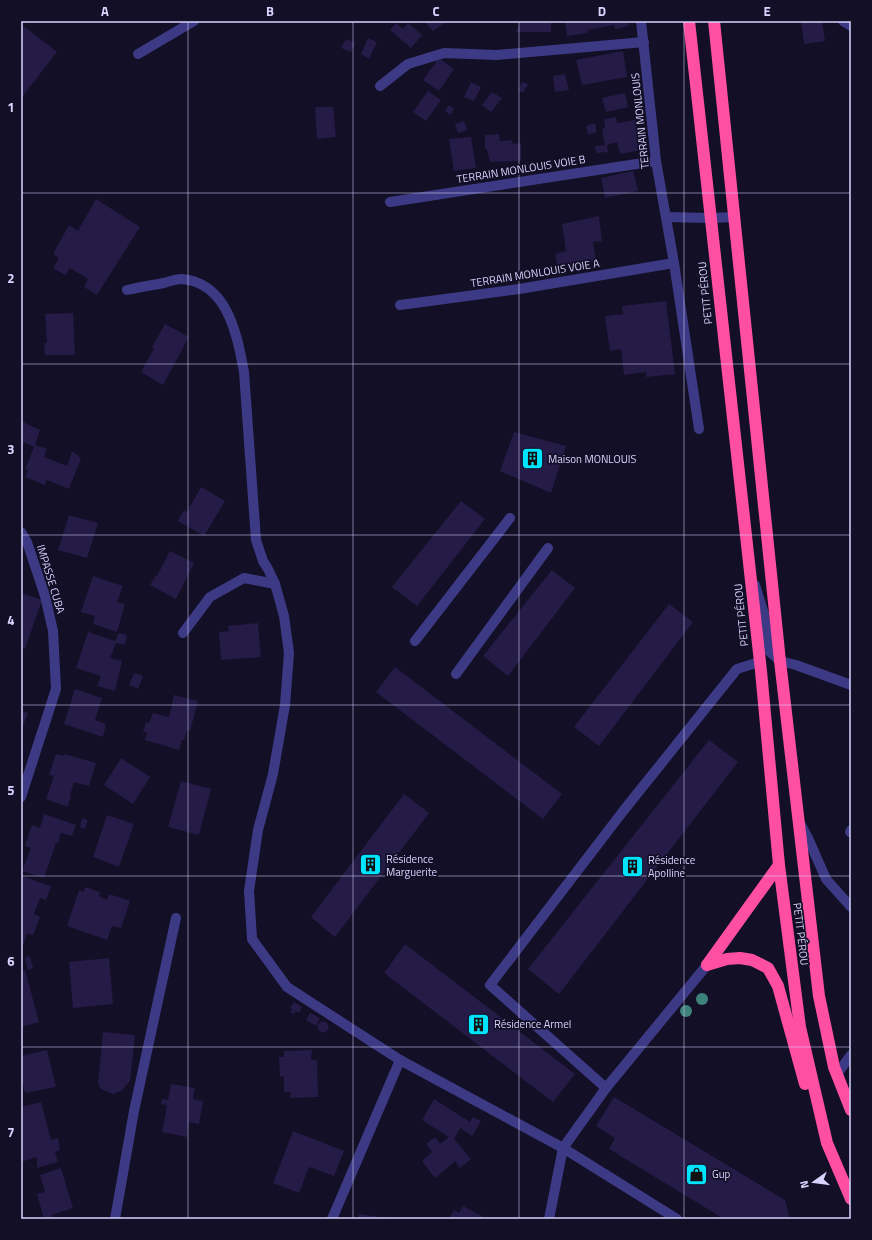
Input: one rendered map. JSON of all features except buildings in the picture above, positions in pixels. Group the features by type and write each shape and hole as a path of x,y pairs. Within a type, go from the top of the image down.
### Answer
{"highway":[{"name":"PETIT PÉROU","path":"689,21 749,565 779,865 800,1027 827,1143 851,1199"},
{"name":"PETIT PÉROU","path":"714,21 780,661 819,996 834,1067 851,1110"},
{"path":"707,965 779,865"},
{"path":"707,965 727,959 740,958 752,960 768,968 778,986 816,1125 827,1143"}],"street":[{"path":"138,54 194,21"},
{"name":"TERRAIN MONLOUIS","path":"641,21 656,161 674,263 699,429"},
{"path":"843,21 851,26"},
{"path":"380,86 408,64 444,53 497,55 644,42"},
{"name":"TERRAIN MONLOUIS VOIE B","path":"390,202 656,161"},
{"path":"666,217 734,217"},
{"name":"TERRAIN MONLOUIS VOIE A","path":"400,305 518,289 674,263"},
{"path":"128,290 181,279 204,285 222,302 239,346 244,372 256,540 263,561 275,584 284,616 289,653 286,697 273,774 258,830 249,891 252,939 288,987 400,1060 563,1148 677,1219"},
{"path":"415,641 510,518"},
{"name":"IMPASSE CUBA","path":"21,532 28,542 46,596 53,631 56,689 21,797"},
{"path":"456,674 548,548"},
{"path":"749,565 764,614 769,651 780,661 796,665 851,685"},
{"path":"183,632 210,597 244,578 275,584"},
{"path":"606,1088 490,985 624,810 737,669 759,662"},
{"path":"799,822 808,838 826,879 851,908"},
{"path":"114,1219 134,1111 176,918"},
{"path":"549,1219 563,1148 606,1088 707,965"},
{"path":"836,1074 851,1055"},
{"path":"332,1219 400,1060"}],"place":[{"name":"Maison MONLOUIS","path":"533,459"},
{"name":"Résidence Marguerite","path":"370,865"},
{"name":"Résidence Apolline","path":"633,866"},
{"name":"Résidence Armel","path":"479,1024"},
{"name":"Gup","path":"696,1174"}]}
